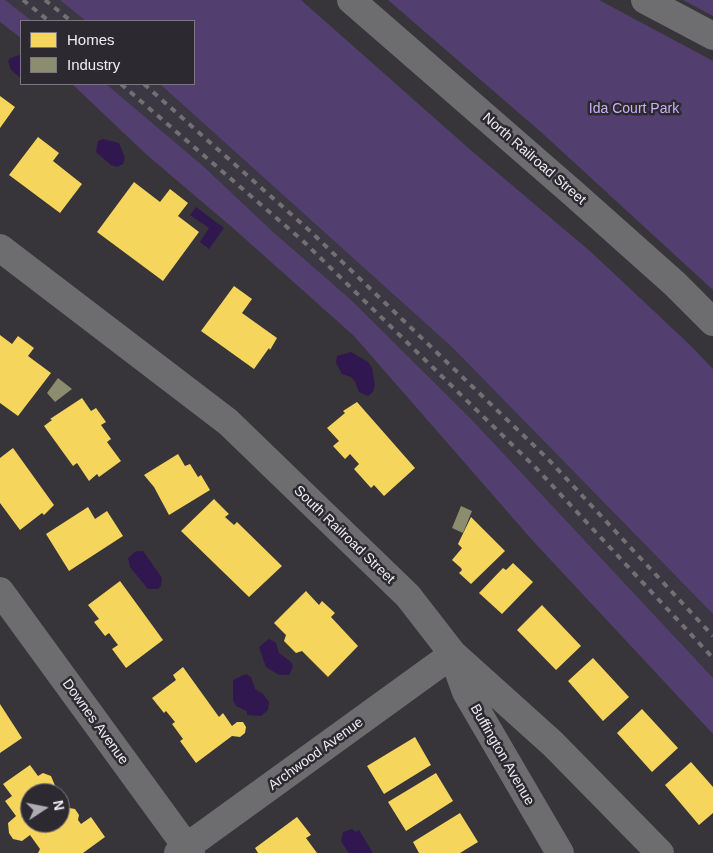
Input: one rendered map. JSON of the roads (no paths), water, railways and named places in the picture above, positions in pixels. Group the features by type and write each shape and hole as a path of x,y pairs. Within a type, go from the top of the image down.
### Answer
{"main road":[{"path":"645,0 713,36"}],"street":[{"name":"North Railroad Street","path":"350,0 574,194 675,284 713,322"},
{"name":"South Railroad Street","path":"0,248 228,422 408,596 453,654 553,744 660,853"},
{"name":"Downes Avenue","path":"0,591 185,851"},
{"name":"Archwood Avenue","path":"185,851 453,654"},
{"name":"Buffington Avenue","path":"453,654 466,692 560,853"}],"railway":[{"path":"23,0 48,20"},
{"path":"45,0 70,20"},
{"path":"122,85 303,241 536,468 713,658"},
{"path":"145,85 310,231 548,459 713,636"}],"park label":[{"name":"Ida Court Park","path":"634,109"}]}
